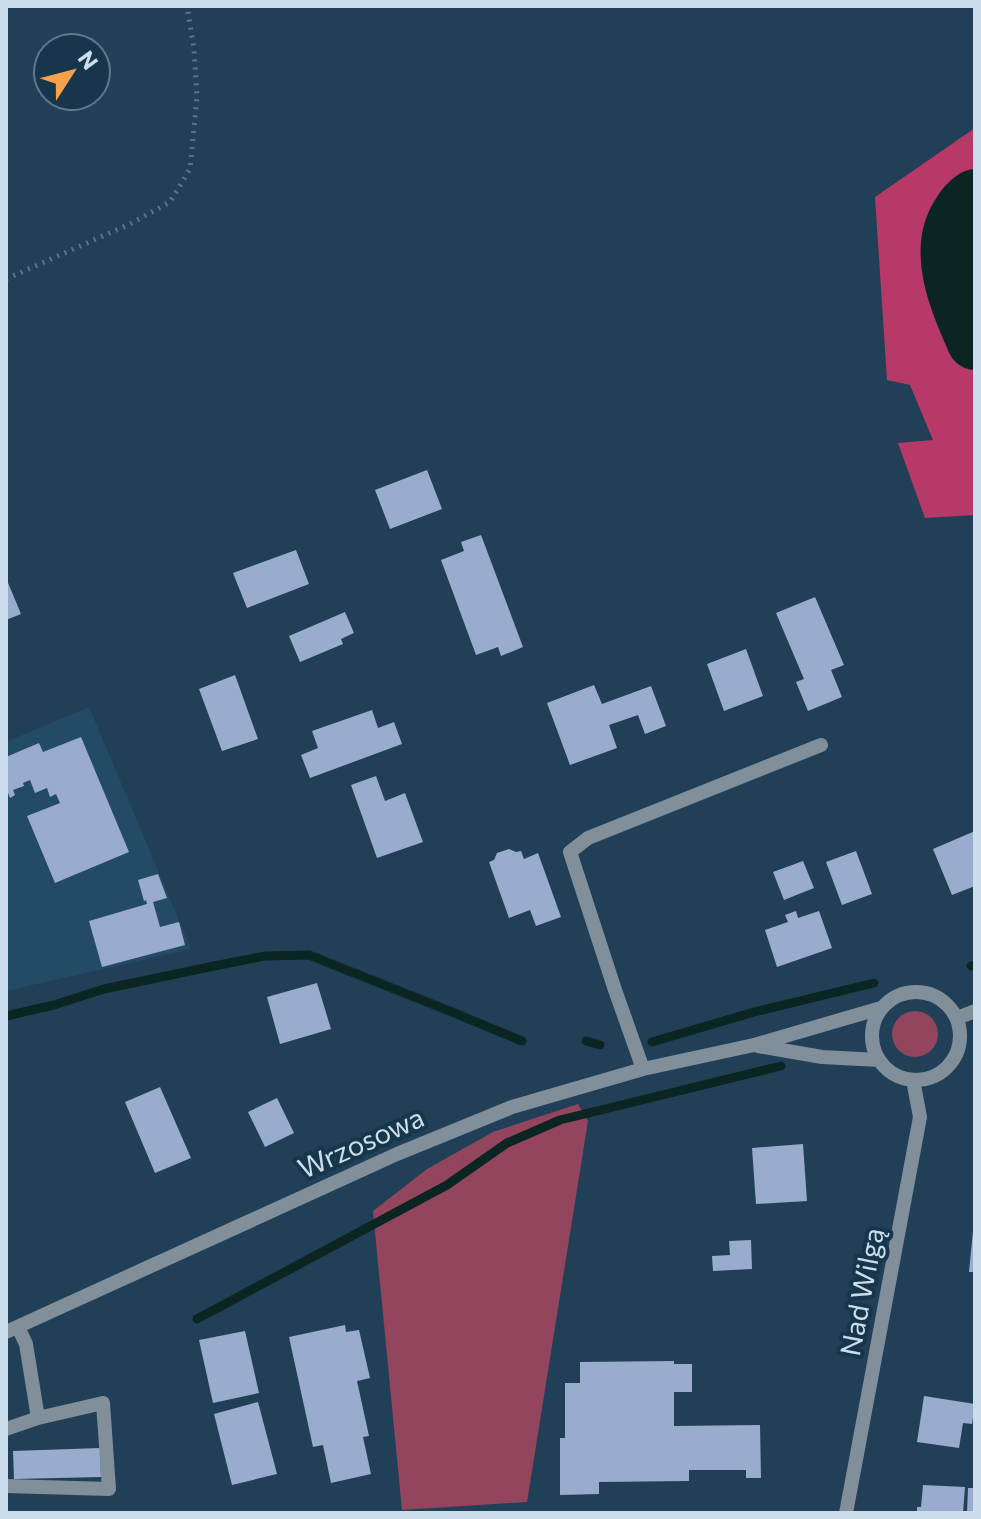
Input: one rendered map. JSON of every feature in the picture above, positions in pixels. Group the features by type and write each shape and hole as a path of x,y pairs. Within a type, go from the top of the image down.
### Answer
{"street":[{"path":"643,1069 570,852 588,838 821,745"},
{"path":"922,991 936,996 949,1005 957,1018 960,1043 956,1056 939,1074 926,1079 900,1077 888,1070 873,1048 874,1020 881,1008 892,998 906,992 922,991"},
{"name":"Wrzosowa","path":"12,1330 397,1154 512,1107 643,1069 754,1045 881,1008"},
{"path":"957,1018 975,1011"},
{"name":"Wrzosowa","path":"754,1045 822,1057 879,1060"},
{"name":"Nad Wilgą","path":"846,1513 920,1117 913,1080"},
{"path":"12,1330 26,1344 38,1418"},
{"path":"6,1429 103,1403 109,1489 6,1486"}],"path":[{"path":"6,279 130,224 170,202 190,169 197,97 187,6"}],"shaded area":[{"path":"975,128 975,515 925,518 898,443 933,440 910,385 887,380 875,197"},
{"path":"89,707 191,949 6,991 6,742"},
{"path":"915,1011 931,1018 938,1034 931,1050 915,1057 899,1050 892,1034 899,1018"},
{"path":"578,1104 588,1121 527,1502 402,1510 373,1211 427,1169 493,1132"}],"building":[{"path":"427,470 442,509 390,529 375,490"},
{"path":"481,535 523,647 501,656 498,647 476,655 441,560 464,551 461,542"},
{"path":"296,550 309,584 247,608 233,573"},
{"path":"6,578 21,614 6,620"},
{"path":"815,597 844,665 831,670 842,697 808,711 796,682 804,679 776,613"},
{"path":"345,612 354,633 341,639 343,644 300,662 289,636"},
{"path":"746,649 763,696 724,711 707,664"},
{"path":"235,675 258,739 222,751 199,689"},
{"path":"594,685 602,704 651,686 666,726 645,734 638,715 609,725 617,748 570,765 547,703"},
{"path":"372,710 378,728 394,722 402,744 310,778 301,755 318,748 312,731"},
{"path":"81,737 129,852 55,883 27,816 60,803 56,794 50,797 47,788 35,793 30,780 13,790 15,795 10,798 6,793 6,757 39,743 43,752"},
{"path":"376,776 385,801 405,793 423,842 377,858 351,785"},
{"path":"975,831 975,886 952,895 933,849"},
{"path":"509,849 521,851 524,859 538,853 561,917 536,926 530,910 509,918 489,862 494,860 497,853"},
{"path":"856,851 872,894 842,905 826,862"},
{"path":"803,861 814,888 784,900 773,872"},
{"path":"158,874 167,898 153,902 160,927 179,922 185,945 102,967 89,921 147,904 138,880"},
{"path":"796,911 798,918 819,911 832,948 777,967 765,930 788,922 785,915"},
{"path":"317,983 331,1029 280,1044 267,997"},
{"path":"160,1087 191,1158 155,1173 125,1102"},
{"path":"277,1098 294,1133 265,1147 248,1112"},
{"path":"803,1144 807,1201 756,1204 752,1148"},
{"path":"973,1231 975,1272 969,1272"},
{"path":"751,1240 752,1269 713,1271 712,1256 730,1255 729,1241"},
{"path":"345,1325 346,1332 359,1330 370,1378 357,1381 369,1436 363,1437 371,1474 331,1483 323,1445 313,1447 289,1337"},
{"path":"245,1331 259,1393 213,1403 199,1340"},
{"path":"674,1361 674,1364 692,1364 692,1392 674,1392 674,1426 760,1425 761,1478 746,1478 746,1470 689,1470 689,1481 599,1482 599,1494 560,1495 560,1438 565,1438 565,1383 580,1383 580,1362"},
{"path":"924,1396 975,1404 972,1424 963,1423 959,1448 917,1442"},
{"path":"258,1402 277,1474 232,1485 214,1414"},
{"path":"100,1448 101,1477 14,1479 13,1451"},
{"path":"923,1485 965,1487 963,1513 917,1513 917,1507 921,1507"},
{"path":"968,1488 975,1488 975,1513 967,1513"}],"waterway":[{"path":"975,197 958,216 951,231 949,247 952,279 975,342"},
{"path":"6,1016 104,989 214,966 265,956 309,955 522,1041"},
{"path":"971,966 975,965"},
{"path":"652,1042 754,1012 874,983"},
{"path":"586,1041 600,1045"},
{"path":"197,1319 447,1185 507,1143 560,1120 781,1066"}]}
